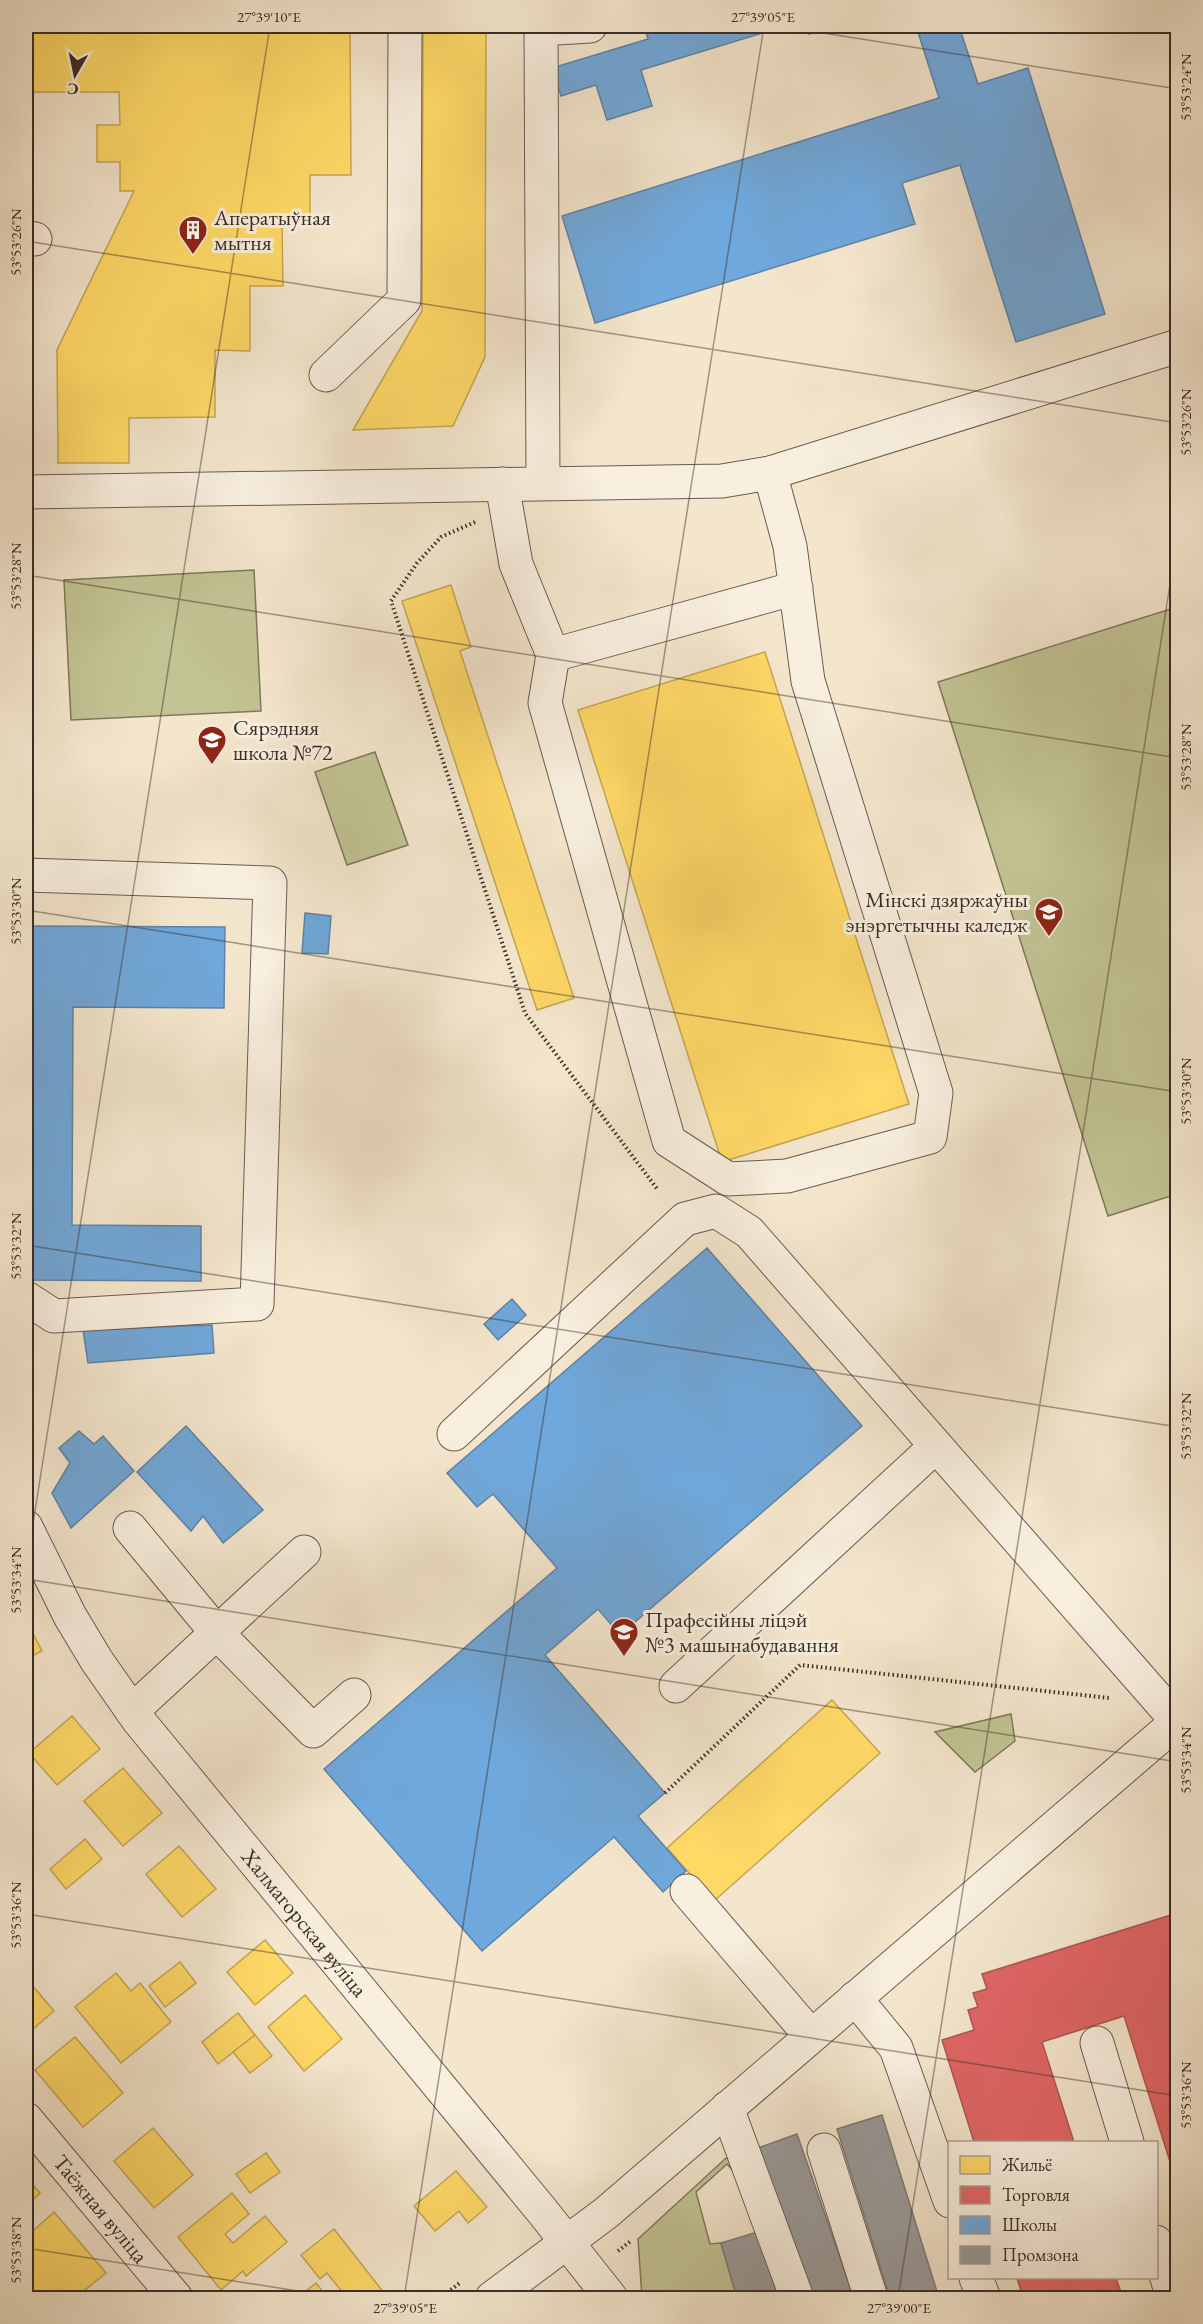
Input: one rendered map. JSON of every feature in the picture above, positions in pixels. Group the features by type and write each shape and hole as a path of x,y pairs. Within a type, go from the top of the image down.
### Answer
{"street":[{"path":"326,375 404,300 405,26"},
{"path":"543,483 541,29 590,26"},
{"path":"26,492 504,496 543,483 722,481 770,473 1178,346"},
{"path":"504,496 516,564 553,655 544,703 669,1141 728,1179 787,1176 930,1137 936,1093 808,681 790,546 770,473"},
{"path":"553,655 796,588"},
{"path":"26,875 270,883 257,1305 54,1316 26,1298"},
{"path":"454,1434 685,1219 716,1211 749,1232 1177,1722 606,2213 492,2298"},
{"path":"676,1686 936,1446"},
{"name":"Халмагорская вуліца","path":"26,1527 70,1617 132,1711 611,2298"},
{"path":"130,1528 217,1633 313,1731 354,1695"},
{"path":"132,1711 304,1552"},
{"path":"687,1891 811,2036"},
{"path":"855,1998 896,2048 948,2195"},
{"path":"1097,2043 1127,2141"},
{"path":"727,2108 797,2298"},
{"name":"Таёжная вуліца","path":"26,2119 176,2298"},
{"path":"824,2150 871,2298"},
{"path":"1158,2249 1173,2298"},
{"path":"977,2279 984,2298"}],"path":[{"path":"504,496 441,537 417,563 391,601 525,1013 658,1190"},
{"path":"665,1793 800,1665 1120,1699"}],"green space":[{"path":"254,570 261,711 71,720 64,580"},
{"path":"1177,607 1177,1194 1108,1216 938,682"},
{"path":"375,752 408,845 347,865 315,772"},
{"path":"1011,1714 1015,1741 975,1772 935,1732"},
{"path":"726,2158 733,2160 742,2181 727,2164 696,2192 710,2244 721,2243 737,2298 642,2298 638,2239"}],"building: Жильё":[{"name":"Аператыўная мытня","path":"26,26 350,26 351,175 310,175 310,223 282,223 283,286 250,286 250,351 215,350 215,417 129,418 129,463 58,463 57,350 134,191 120,191 120,162 97,162 97,125 120,125 119,92 26,92"},
{"path":"423,26 486,26 485,357 453,426 353,430 422,311"},
{"path":"451,585 471,647 460,651 574,998 537,1010 402,601"},
{"path":"765,652 909,1104 722,1162 578,710"},
{"path":"26,1620 42,1651 26,1659"},
{"path":"832,1700 880,1753 714,1901 667,1848"},
{"path":"72,1716 100,1749 57,1785 29,1753"},
{"path":"123,1768 162,1813 123,1846 84,1801"},
{"path":"85,1839 102,1859 66,1889 50,1869"},
{"path":"179,1846 216,1889 182,1917 146,1874"},
{"path":"265,1940 293,1973 255,2005 227,1972"},
{"path":"180,1962 196,1983 165,2007 149,1986"},
{"path":"116,1973 131,1991 140,1983 171,2022 121,2063 75,2007"},
{"path":"26,1978 54,2011 26,2035"},
{"path":"305,1995 342,2039 304,2071 268,2027"},
{"path":"238,2013 255,2035 218,2064 202,2042"},
{"path":"255,2035 272,2056 250,2073 233,2052"},
{"path":"75,2037 123,2093 83,2127 35,2070"},
{"path":"153,2128 193,2175 154,2208 114,2161"},
{"path":"266,2153 280,2172 250,2193 236,2174"},
{"path":"456,2171 487,2207 468,2223 459,2211 435,2231 414,2206"},
{"path":"26,2177 40,2193 26,2206"},
{"path":"232,2193 249,2214 225,2234 233,2243 265,2216 287,2242 246,2276 243,2271 221,2290 178,2237"},
{"path":"54,2212 106,2273 75,2298 34,2298 26,2288 26,2237"},
{"path":"334,2229 388,2298 347,2298 327,2273 320,2279 301,2255"},
{"path":"316,2283 328,2298 297,2298"}],"building: Торговля":[{"path":"1177,1913 1178,2187 1124,2016 1042,2042 1074,2141 974,2141 942,2040 974,2030 968,2010 978,2007 973,1993 987,1989 982,1974"},
{"path":"1017,2279 1116,2279 1123,2298 1023,2298"}],"building: Школы":[{"path":"644,26 785,26 641,70 652,106 607,120 596,85 561,96 552,68 648,39"},
{"path":"807,26 836,26 809,34"},
{"path":"916,26 959,26 978,84 1028,68 1105,314 1016,342 960,165 902,183 915,224 595,323 562,216 939,98"},
{"path":"305,913 331,916 328,954 302,953"},
{"path":"26,926 225,927 224,1008 73,1007 72,1225 201,1226 201,1281 26,1280"},
{"path":"707,1248 862,1426 620,1635 598,1609 545,1655 665,1793 638,1816 686,1871 663,1892 614,1837 482,1951 324,1769 557,1568 493,1494 477,1507 447,1473"},
{"path":"512,1299 526,1315 498,1340 484,1324"},
{"path":"212,1325 214,1353 88,1363 83,1330"},
{"path":"186,1426 263,1510 223,1543 203,1516 191,1531 137,1472"},
{"path":"79,1431 94,1444 103,1436 134,1471 71,1528 52,1493 70,1463 59,1448"}],"building: Промзона":[{"path":"882,2115 939,2298 890,2298 837,2129"},
{"path":"797,2134 854,2298 810,2298 758,2148"},
{"path":"761,2231 782,2298 737,2298 721,2243"}],"place":[{"name":"Аператыўная мытня","path":"193,256"},
{"name":"Сярэдняя школа №72","path":"212,766"},
{"name":"Мінскі дзяржаўны энэргетычны каледж","path":"1049,938"},
{"name":"Прафесійны ліцэй №3 машынабудавання","path":"624,1658"}]}
